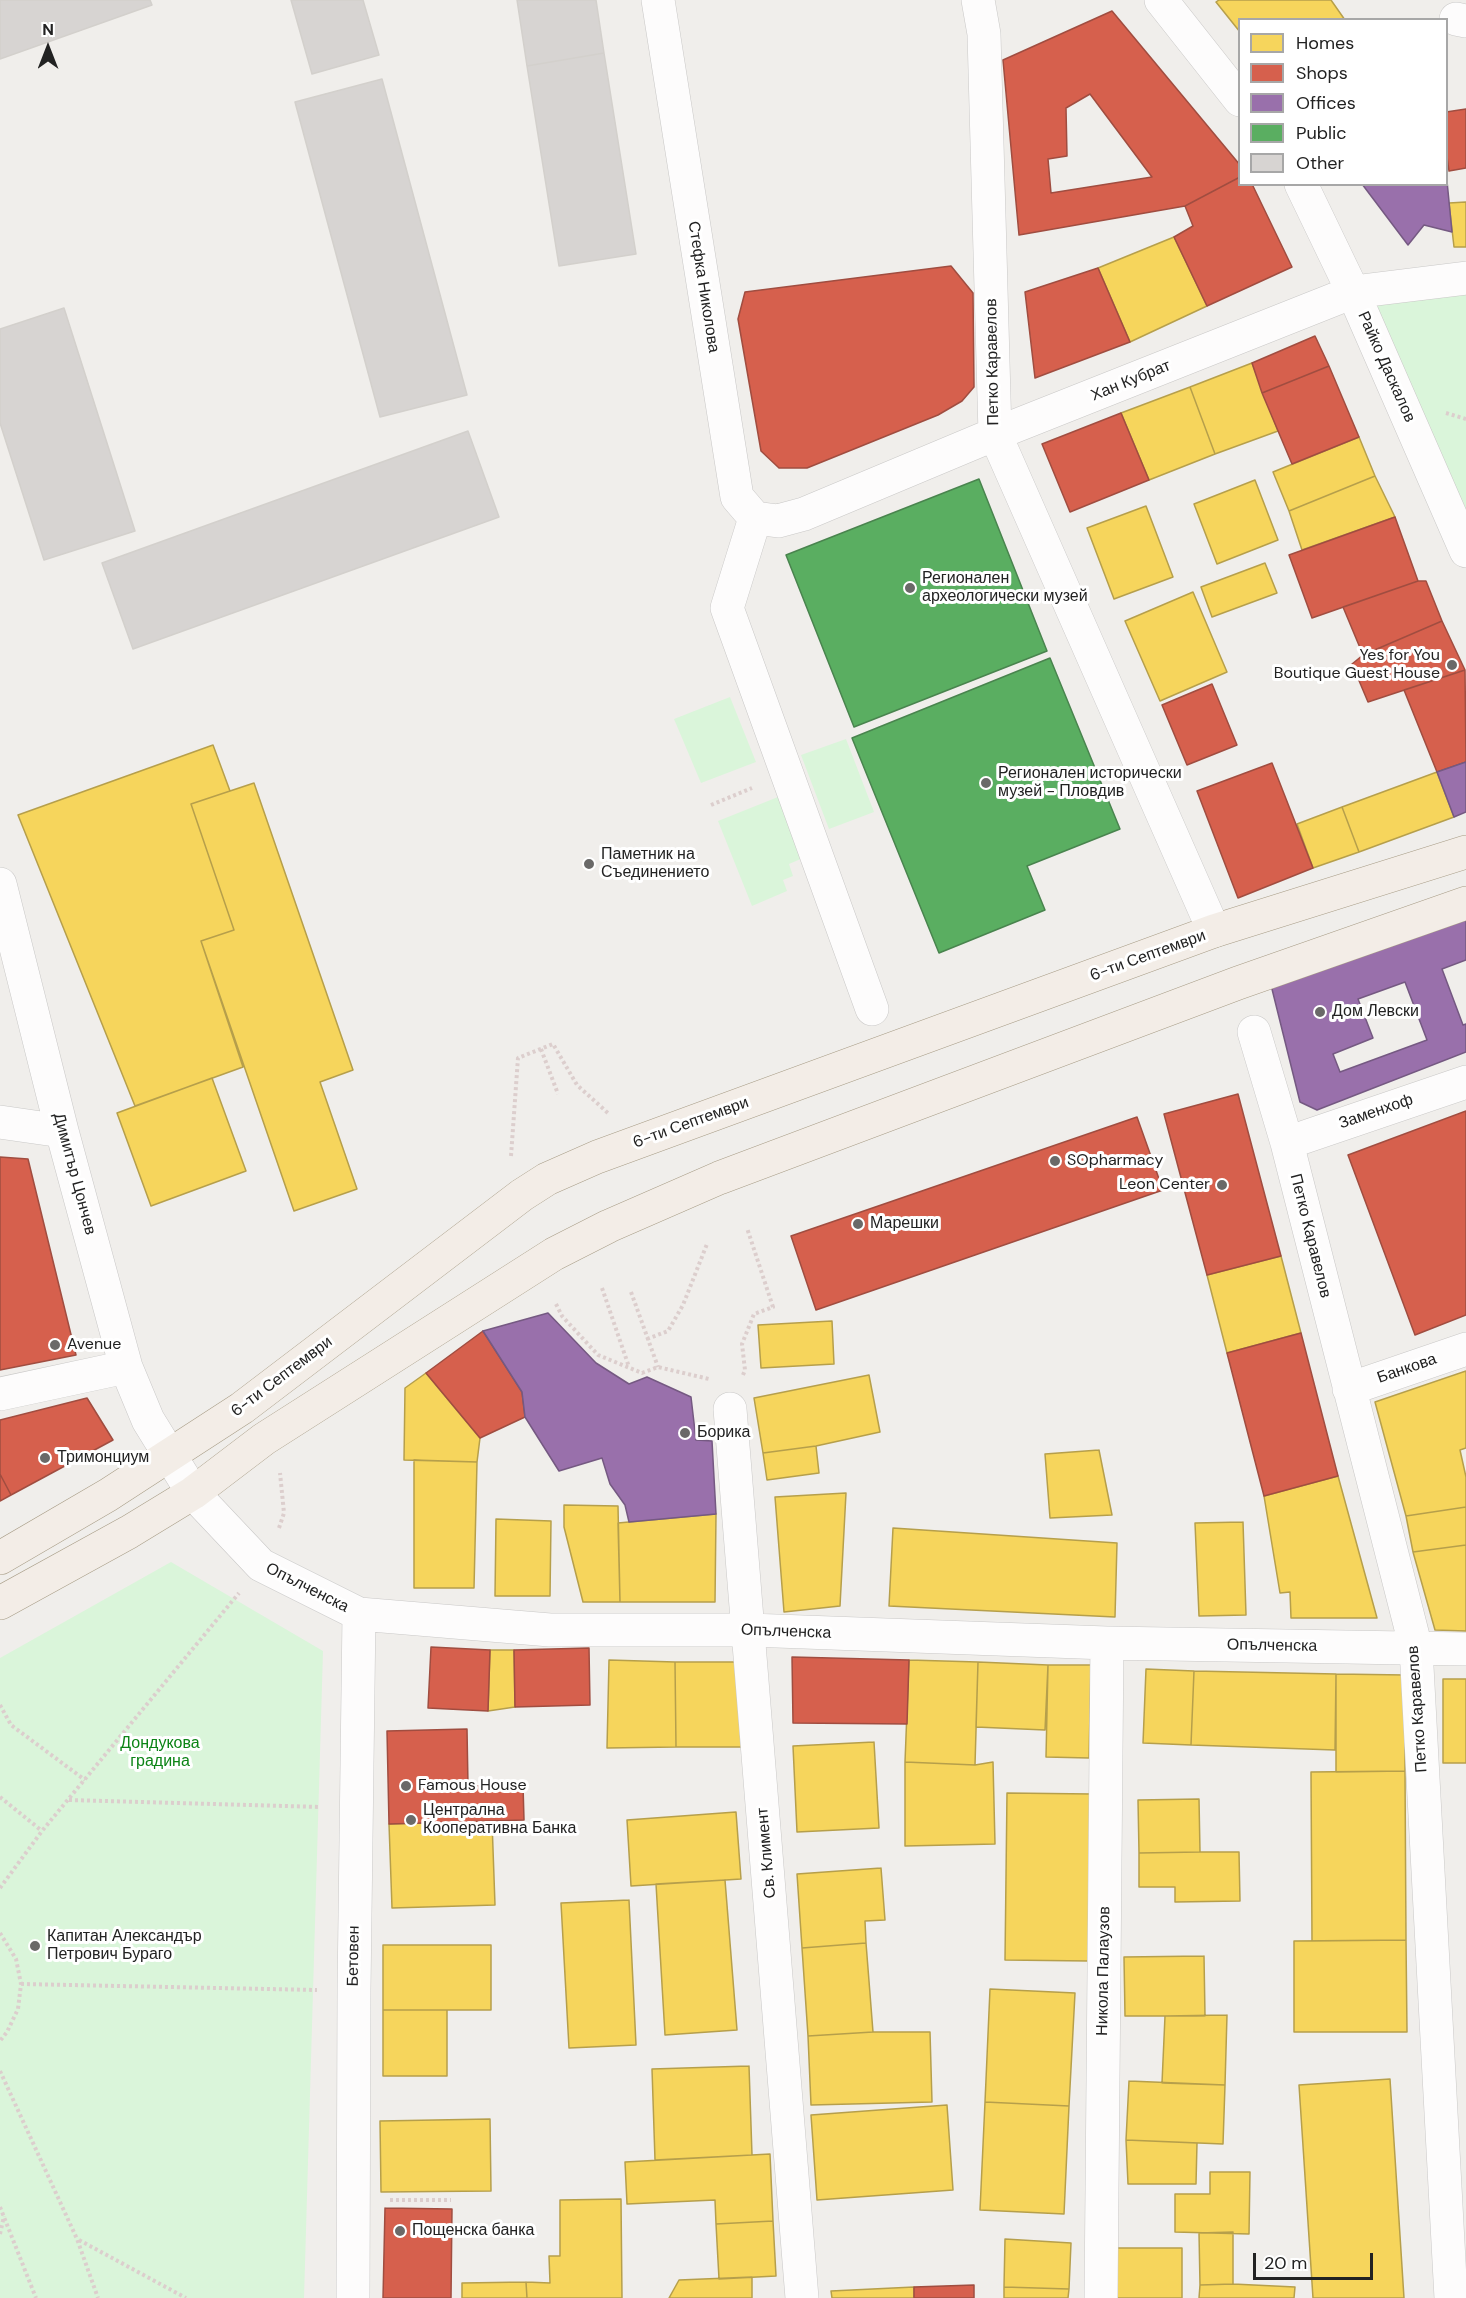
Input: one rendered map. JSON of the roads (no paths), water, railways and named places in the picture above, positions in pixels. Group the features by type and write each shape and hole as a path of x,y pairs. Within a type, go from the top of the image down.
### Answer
{"main road":[{"name":"6-ти Септември","path":"0,1558 171,1456 242,1408 512,1203 547,1179 608,1153 1214,931 1466,852"},
{"path":"0,1603 117,1539 194,1493 264,1439 554,1254 609,1226 660,1202 730,1174 1238,983 1466,903"}],"street":[{"name":"Стефка Николова","path":"658,0 736,497 756,518"},
{"name":"Петко Каравелов","path":"978,0 984,34 995,434 1214,931"},
{"path":"1161,0 1238,99"},
{"name":"Райко Даскалов","path":"1302,186 1353,292 1466,551"},
{"name":"Хан Кубрат","path":"756,518 778,521 804,514 995,434 1353,292 1466,278"},
{"path":"756,518 727,608 872,1010"},
{"name":"Димитър Цончев","path":"0,884 62,1131 126,1367 148,1420 171,1456"},
{"name":"Петко Каравелов","path":"1254,1032 1287,1143 1416,1648 1456,2216 1451,2298"},
{"name":"Заменхоф","path":"1287,1143 1466,1082"},
{"path":"0,1122 62,1131"},
{"name":"Банкова","path":"1349,1389 1466,1349"},
{"path":"0,1394 126,1367"},
{"name":"Св. Климент","path":"734,1398 749,1630 802,2298"},
{"name":"Опълченска","path":"171,1456 194,1493 261,1565 359,1614 550,1630 749,1630 1107,1643 1466,1649"},
{"name":"Бетовен","path":"353,2298 359,1614"},
{"name":"Никола Палаузов","path":"1101,2298 1107,1643"}],"place":[{"name":"Регионален археологически музей","path":"910,588"},
{"name":"Yes for You Boutique Guest House","path":"1452,665"},
{"name":"Регионален исторически музей - Пловдив","path":"986,783"},
{"name":"Паметник на Съединението","path":"589,864"},
{"name":"Дом Левски","path":"1320,1012"},
{"name":"SOpharmacy","path":"1055,1161"},
{"name":"Leon Center","path":"1222,1185"},
{"name":"Марешки","path":"858,1224"},
{"name":"Avenue","path":"55,1345"},
{"name":"Борика","path":"685,1433"},
{"name":"Тримонциум","path":"45,1458"},
{"name":"Famous House","path":"406,1786"},
{"name":"Централна Кооперативна Банка","path":"411,1820"},
{"name":"Капитан Александър Петрович Бураго","path":"35,1946"},
{"name":"Пощенска банка","path":"400,2231"}],"park label":[{"name":"Дондукова градина","path":"160,1753"}]}
